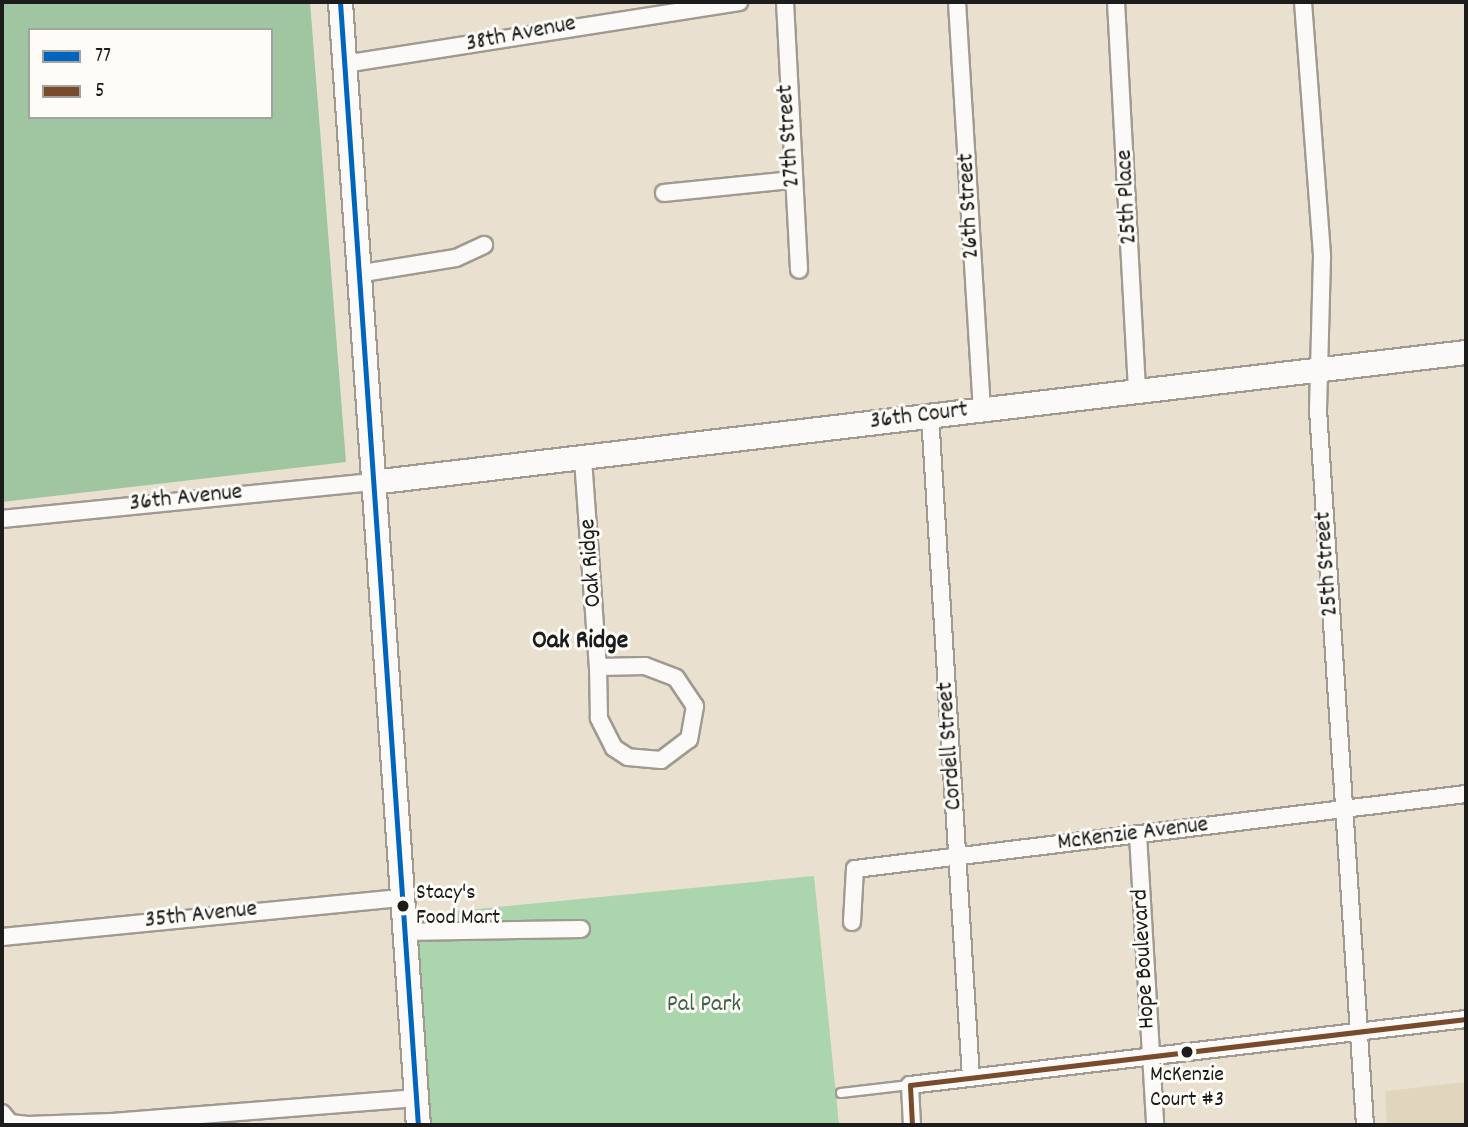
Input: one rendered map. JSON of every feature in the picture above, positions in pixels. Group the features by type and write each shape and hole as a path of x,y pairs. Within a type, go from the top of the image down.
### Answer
{"street":[{"path":"340,2 400,898 418,1125"},
{"name":"38th Avenue","path":"344,64 739,2"},
{"name":"27th Street","path":"785,2 792,180 799,270"},
{"name":"26th Street","path":"957,2 982,410"},
{"name":"25th Place","path":"1116,2 1137,392"},
{"name":"25th Street","path":"1303,2 1322,257 1322,371 1318,410 1365,1125"},
{"path":"664,192 792,180"},
{"path":"357,274 437,262 484,245"},
{"name":"36th Court","path":"372,482 1466,352"},
{"name":"Cordell Street","path":"930,415 971,1077"},
{"name":"Oak Ridge","path":"583,459 598,667 599,718 614,748 645,761 677,752 695,723 688,690 664,670 598,667"},
{"name":"36th Avenue","path":"2,519 372,482"},
{"name":"McKenzie Avenue","path":"852,922 850,871 1346,806 1466,794"},
{"name":"Hope Boulevard","path":"1138,835 1155,1125"},
{"name":"35th Avenue","path":"2,937 400,898"},
{"path":"404,932 581,929"},
{"path":"912,1125 909,1085 1359,1034 1466,1019"},
{"path":"6,1118 112,1122 417,1098"}],"lane":[{"path":"841,1093 909,1085"}],"shaded area":[{"path":"1466,1082 1466,1125 1387,1125 1385,1091"}],"green space":[{"path":"2,2 310,2 346,462 2,502"},
{"name":"Pal Park","path":"814,876 839,1125 431,1125 416,915"}],"transit line":[{"name":"77","path":"340,2 418,1125"},
{"name":"5","path":"912,1125 910,1085 1466,1019"}],"place":[{"name":"Stacy's Food Mart","path":"403,906"},
{"name":"McKenzie Court #3","path":"1187,1052"}],"district":[{"name":"Oak Ridge","path":"580,642"}]}
